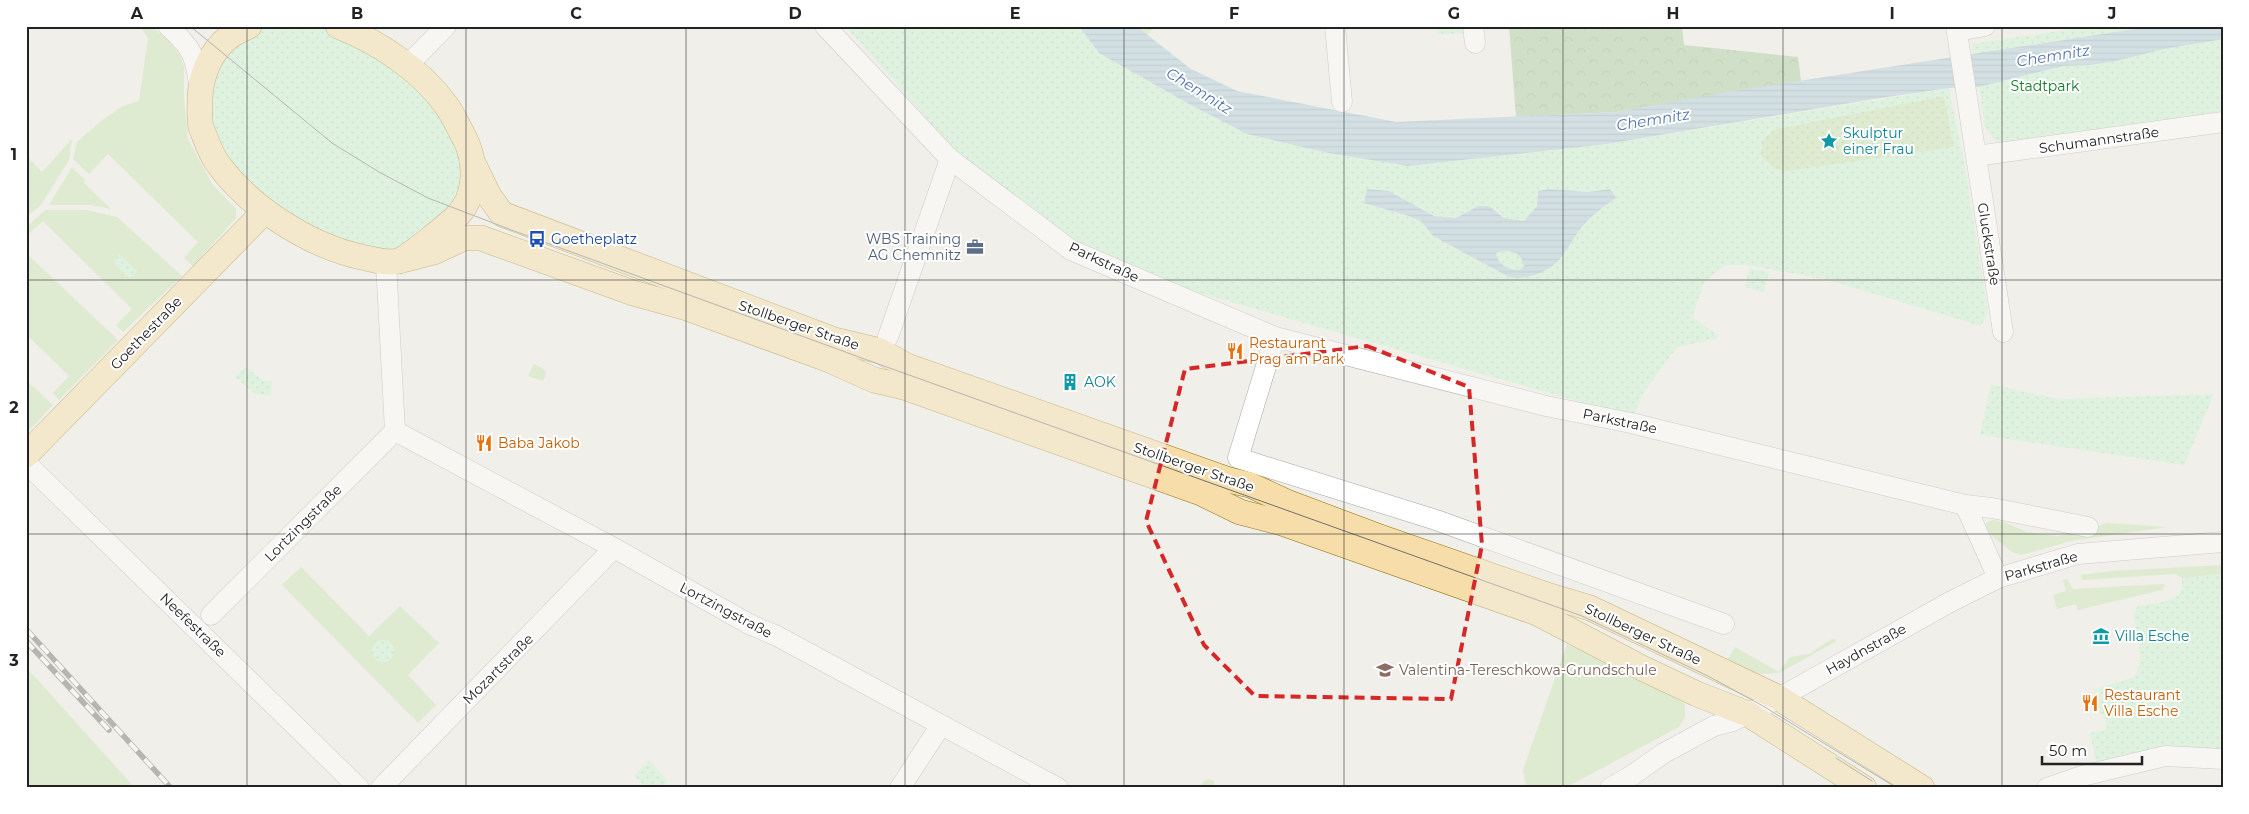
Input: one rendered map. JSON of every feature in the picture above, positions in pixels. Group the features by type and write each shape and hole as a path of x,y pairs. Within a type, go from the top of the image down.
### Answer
{"main road":[{"path":"249,26 228,37 217,50 203,77 200,90 200,125 215,160 238,188 265,211 320,244 353,255 393,261 440,231 461,212 469,201 473,186 472,160 465,138 447,106 408,66 356,34 338,26"},
{"name":"Stollberger Straße","path":"472,160 489,196 502,214 834,340 880,351 907,366 1229,480 1250,485 1289,504 1378,536 1550,596 1590,608 1779,698 1922,788"},
{"name":"Goethestraße","path":"26,455 265,211"},
{"name":"Stollberger Straße","path":"393,261 424,255 464,238 481,238 633,293 687,308 827,359 874,380 904,387 1201,493 1240,512 1282,523 1537,613 1741,717 1864,788"}],"street":[{"path":"168,26 187,43 196,63 200,90"},
{"path":"408,66 446,26"},
{"name":"Parkstraße","path":"825,26 950,159 1071,250 1275,336 1546,406 1688,436 1966,505 1992,508 2088,527"},
{"path":"1336,26 1342,102"},
{"path":"1956,28 1985,26"},
{"name":"Gluckstraße","path":"1956,28 2003,332"},
{"name":"Schumannstraße","path":"1976,156 2223,122"},
{"path":"888,337 950,159"},
{"path":"393,261 395,431"},
{"path":"1275,336 1238,458 1436,520 1724,624"},
{"name":"Lortzingstraße","path":"211,615 395,431 614,548 749,624 777,636 1058,788"},
{"name":"Neefestraße","path":"26,463 359,788"},
{"name":"Parkstraße","path":"1966,505 1998,578 2078,554 2223,542"},
{"name":"Mozartstraße","path":"381,788 614,548"},
{"name":"Haydnstraße","path":"1610,788 1664,753 1714,726 1741,717 1779,698 1950,602 1998,578"},
{"path":"900,788 941,725"},
{"path":"2047,788 2082,776 2165,756 2223,759"}],"highlighted area":[{"path":"1367,346 1469,387 1482,545 1451,699 1255,696 1204,645 1146,521 1185,369"}],"green space":[{"path":"140,26 151,26 168,40 181,57 184,67 184,98 188,139 212,184 236,209 236,218 193,266 184,258 198,242 108,154 89,174 73,159 77,142 101,121 123,106 139,101 148,38"},
{"path":"251,26 338,26 435,92 473,186 399,261 320,244 215,160 207,71"},
{"path":"845,26 1079,26 1099,53 1189,104 1247,134 1328,153 1408,166 1607,144 1949,88 1964,161 1988,312 1981,326 1828,280 1752,266 1726,265 1705,281 1692,317 1717,335 1716,339 1677,347 1644,392 1633,417 1084,260 1003,204","holes":["1944,96 1954,147 1894,155","1549,189 1588,192 1610,189 1616,198 1598,211 1581,228 1558,261 1530,276 1509,277 1433,236 1422,222 1409,216 1364,203 1367,190 1389,191 1434,216 1456,218 1478,206 1496,210 1504,218 1524,221 1537,206 1538,191"]},
{"path":"1136,26 1156,26 1146,36"},
{"path":"1436,26 1464,26 1465,33 1437,35"},
{"path":"1509,26 1682,26 1684,45 1798,57 1801,81 1617,112 1516,117"},
{"name":"Stadtpark","path":"2091,26 2223,26 2223,111 2015,143 1994,140 1985,126 1972,44"},
{"path":"1944,96 1954,147 1788,171 1775,169 1760,155 1763,141 1773,130"},
{"path":"72,139 69,160 41,205 26,217 26,155 42,172"},
{"path":"72,167 85,180 84,183 111,209 91,205 49,205"},
{"path":"45,210 86,210 117,217 182,276 123,332 116,325 132,309 43,221 26,236 26,228"},
{"path":"1504,251 1517,254 1524,266 1519,270 1511,269 1501,264 1496,253"},
{"path":"26,253 118,340 59,400 53,393 69,376 26,334"},
{"path":"119,254 137,271 129,279 114,263"},
{"path":"1749,268 1769,272 1764,292 1745,287"},
{"path":"534,364 544,369 546,374 543,381 528,376"},
{"path":"245,367 264,381 272,381 271,396 255,394 235,377"},
{"path":"26,380 53,405 26,434"},
{"path":"1991,384 2057,399 2214,394 2184,465 1980,435"},
{"path":"1992,520 2004,522 2027,532 2057,536 2084,532 2106,523 2168,527 2071,541 2021,555 2012,552 1994,538 1986,528 1986,523"},
{"path":"2223,565 2223,574 2182,578 2176,574 2082,580 2081,575 2111,571"},
{"path":"301,567 369,636 400,606 439,643 408,675 436,705 418,723 282,585","holes":["384,640 392,656 387,661 377,660 373,654 373,647 377,642"]},
{"path":"2223,574 2223,751 2165,748 2096,762 2090,733 2107,729 2103,714 2100,714 2094,690 2134,677 2141,661 2133,613 2138,606 2161,602 2178,595 2181,591 2182,578"},
{"path":"2067,579 2073,589 2163,584 2165,586 2162,590 2078,610 2076,604 2057,609 2053,595 2066,591 2063,580"},
{"path":"1832,639 1836,639 1835,642 1779,673 1762,674 1724,665 1735,647 1779,672 1790,657 1809,654"},
{"path":"383,640 391,643 394,651 391,659 383,662 375,659 372,651 375,643"},
{"path":"1567,644 1678,699 1685,704 1685,717 1679,727 1565,788 1526,788 1523,770"},
{"path":"26,667 135,788 26,788"},
{"path":"649,760 668,781 661,788 646,788 634,775"},
{"path":"1208,779 1215,781 1212,788 1200,788 1203,782"}],"water":[{"name":"Chemnitz","path":"1079,26 1136,26 1191,69 1237,91 1396,122 1617,112 1722,93 2154,26 2223,26 2223,39 2164,49 2116,61 2090,65 2063,66 1978,87 1949,88 1874,99 1607,144 1408,166 1328,153 1247,134 1189,104 1099,53"},
{"path":"1367,189 1389,191 1434,216 1456,218 1478,206 1489,206 1504,218 1524,221 1537,206 1538,191 1549,189 1588,192 1610,189 1616,198 1585,224 1562,256 1549,269 1516,278 1509,277 1433,236 1422,222 1409,216 1364,203","holes":["1504,251 1520,256 1524,266 1519,270 1515,270 1501,264 1496,253"]}],"tram line":[{"path":"190,26 332,143 379,172 428,198 870,361 1582,616 1708,676 1763,706 1897,788"},
{"path":"1836,758 1872,781"}],"railway":[{"path":"26,629 171,788"},
{"path":"26,641 109,730"}],"place":[{"name":"Skulptur einer Frau","path":"1829,141"},
{"name":"Goetheplatz","path":"537,239"},
{"name":"WBS Training AG Chemnitz","path":"975,247"},
{"name":"Restaurant Prag am Park","path":"1235,351"},
{"name":"AOK","path":"1070,382"},
{"name":"Baba Jakob","path":"484,443"},
{"name":"Villa Esche","path":"2101,636"},
{"name":"Valentina-Tereschkowa-Grundschule","path":"1385,670"},
{"name":"Restaurant Villa Esche","path":"2090,703"}]}
